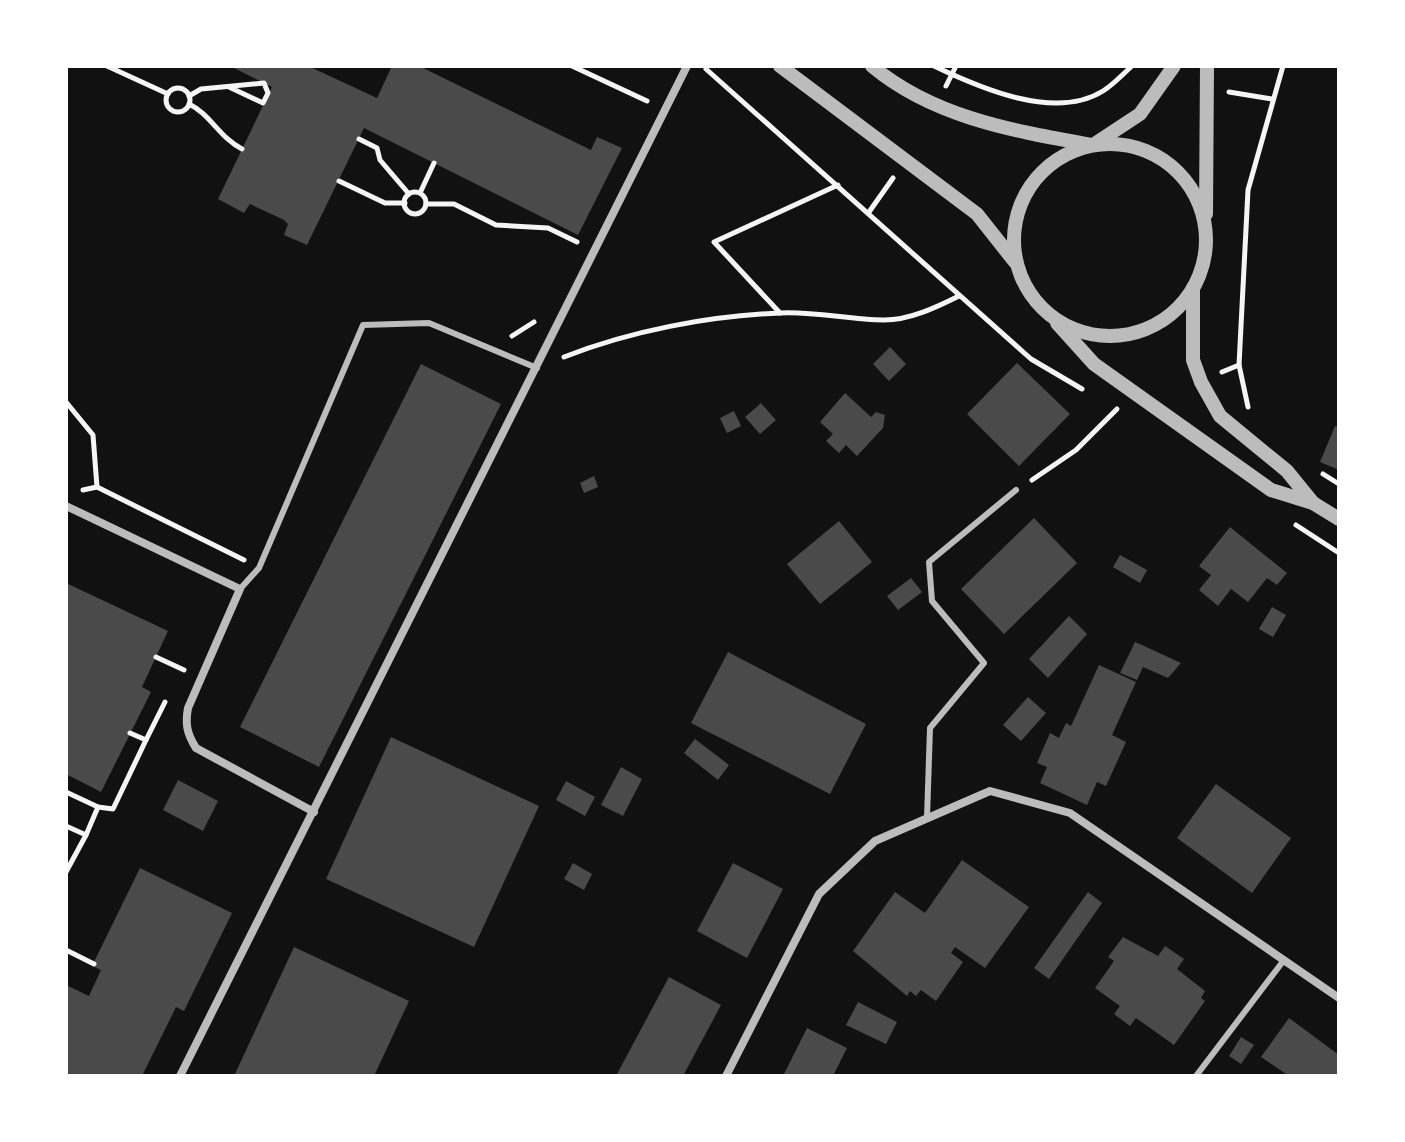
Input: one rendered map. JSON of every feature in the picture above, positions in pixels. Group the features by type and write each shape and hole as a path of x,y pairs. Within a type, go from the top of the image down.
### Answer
{"street":[{"path":"180,1076 687,66"},
{"path":"780,66 977,214 1017,265 1029,293 1094,364 1271,490 1313,503 1339,519"},
{"path":"872,66 893,84 988,125 1093,145 1127,146 1159,157 1177,171 1194,193 1205,226"},
{"path":"1017,265 1015,224 1028,190 1040,174 1065,155 1093,145 1140,114 1174,66"},
{"path":"1207,66 1204,261 1193,288 1193,360 1220,416 1287,471 1313,503"},
{"path":"1048,314 1081,331 1109,336 1137,332 1157,324 1193,288"},
{"path":"66,506 240,589 188,708 189,738 196,748 314,812"},
{"path":"726,1076 819,894 875,841 990,791 1070,813 1339,998"}],"lane":[{"path":"240,589 259,568 363,325 429,323 537,368"},
{"path":"927,818 930,728 984,663 932,601 929,562 1016,490"},
{"path":"1196,1076 1284,960"}],"path":[{"path":"107,66 168,94"},
{"path":"572,66 665,109"},
{"path":"585,66 588,73"},
{"path":"934,66 992,93 1058,104 1102,92 1133,66 1143,70"},
{"path":"951,74 956,66"},
{"path":"1249,409 1239,365 1248,190 1283,66"},
{"path":"706,69 1031,359 1092,395"},
{"path":"189,96 201,89 264,83 268,93 263,103 229,87"},
{"path":"177,88 189,96 189,104 184,110 173,110 166,101 168,94 177,88"},
{"path":"1222,91 1272,99"},
{"path":"189,104 197,108 226,141 242,149"},
{"path":"359,139 377,148 380,160 409,194"},
{"path":"420,193 434,163"},
{"path":"869,212 891,180"},
{"path":"339,181 385,203 405,203"},
{"path":"780,313 744,279 714,242 838,185"},
{"path":"420,193 426,204"},
{"path":"409,194 420,193"},
{"path":"405,203 409,194"},
{"path":"405,203 413,213 420,212 426,204"},
{"path":"426,204 454,204 496,225 548,228 593,250"},
{"path":"537,368 605,341 706,321 780,313 886,320 931,310 960,296"},
{"path":"491,349 568,302"},
{"path":"66,402 93,435 97,487"},
{"path":"1105,402 1127,416"},
{"path":"1016,490 1076,450 1117,409"},
{"path":"1315,469 1339,484"},
{"path":"82,490 97,487 259,568"},
{"path":"66,792 98,807 113,809 146,740 130,733"},
{"path":"66,872 98,807"},
{"path":"66,826 86,835"},
{"path":"66,950 94,964"}],"building":[{"path":"230,66 308,66 377,98 392,66 419,66 591,150 597,137 622,148 578,235 364,128 307,245 284,235 288,224 284,220 250,204 244,213 218,199 272,87"},
{"path":"890,347 906,364 889,381 873,364"},
{"path":"1017,363 1070,414 1019,466 967,414"},
{"path":"421,364 501,404 319,767 240,727"},
{"path":"845,393 871,417 876,412 885,415 883,428 857,456 846,445 839,453 826,441 833,434 820,422"},
{"path":"761,403 776,420 760,434 745,417"},
{"path":"734,411 741,426 727,433 720,418"},
{"path":"1335,426 1339,427 1339,470 1320,462"},
{"path":"594,476 598,487 584,493 580,483"},
{"path":"1034,518 1077,563 1004,634 961,589"},
{"path":"839,521 872,562 820,604 787,564"},
{"path":"1230,527 1287,573 1277,585 1267,578 1248,602 1231,589 1218,606 1199,590 1211,575 1199,566"},
{"path":"1120,555 1147,570 1140,583 1113,567"},
{"path":"911,578 922,592 898,610 887,596"},
{"path":"66,583 168,631 142,687 151,692 101,792 66,774"},
{"path":"1272,607 1286,615 1273,637 1259,629"},
{"path":"1069,616 1087,634 1048,678 1029,659"},
{"path":"1135,642 1181,663 1168,678 1143,667 1137,680 1120,673"},
{"path":"728,652 866,724 830,794 691,723"},
{"path":"1099,665 1136,682 1112,735 1126,742 1106,786 1097,782 1087,805 1040,783 1047,767 1037,763 1050,733 1059,738 1066,723 1071,726"},
{"path":"1028,697 1046,713 1021,741 1003,725"},
{"path":"391,737 539,806 474,947 326,879"},
{"path":"695,739 729,765 718,780 684,753"},
{"path":"621,767 642,779 623,816 601,805"},
{"path":"178,780 218,801 203,831 163,810"},
{"path":"566,781 595,797 585,816 556,800"},
{"path":"1216,784 1291,838 1252,893 1177,838"},
{"path":"962,860 1029,907 985,968 955,947 951,953 963,962 936,1001 921,990 916,996 910,991 907,996 853,951 895,892 925,913"},
{"path":"573,863 592,874 584,890 564,879"},
{"path":"733,863 783,889 747,958 697,931"},
{"path":"140,868 232,913 184,1011 176,1007 142,1076 66,1076 66,985 89,996 101,970 92,966"},
{"path":"1088,892 1102,903 1049,979 1034,968"},
{"path":"1123,937 1158,956 1165,946 1184,959 1177,969 1205,991 1201,998 1205,1001 1174,1045 1136,1018 1130,1026 1114,1014 1120,1006 1095,988 1114,961 1108,957"},
{"path":"294,947 409,1001 374,1076 234,1076"},
{"path":"669,977 721,1005 683,1076 620,1076 617,1074"},
{"path":"858,1002 897,1022 886,1044 846,1025"},
{"path":"1289,1018 1339,1055 1339,1076 1289,1076 1261,1057"},
{"path":"807,1028 847,1048 833,1076 783,1076"},
{"path":"1241,1037 1254,1045 1241,1064 1229,1056"}]}
